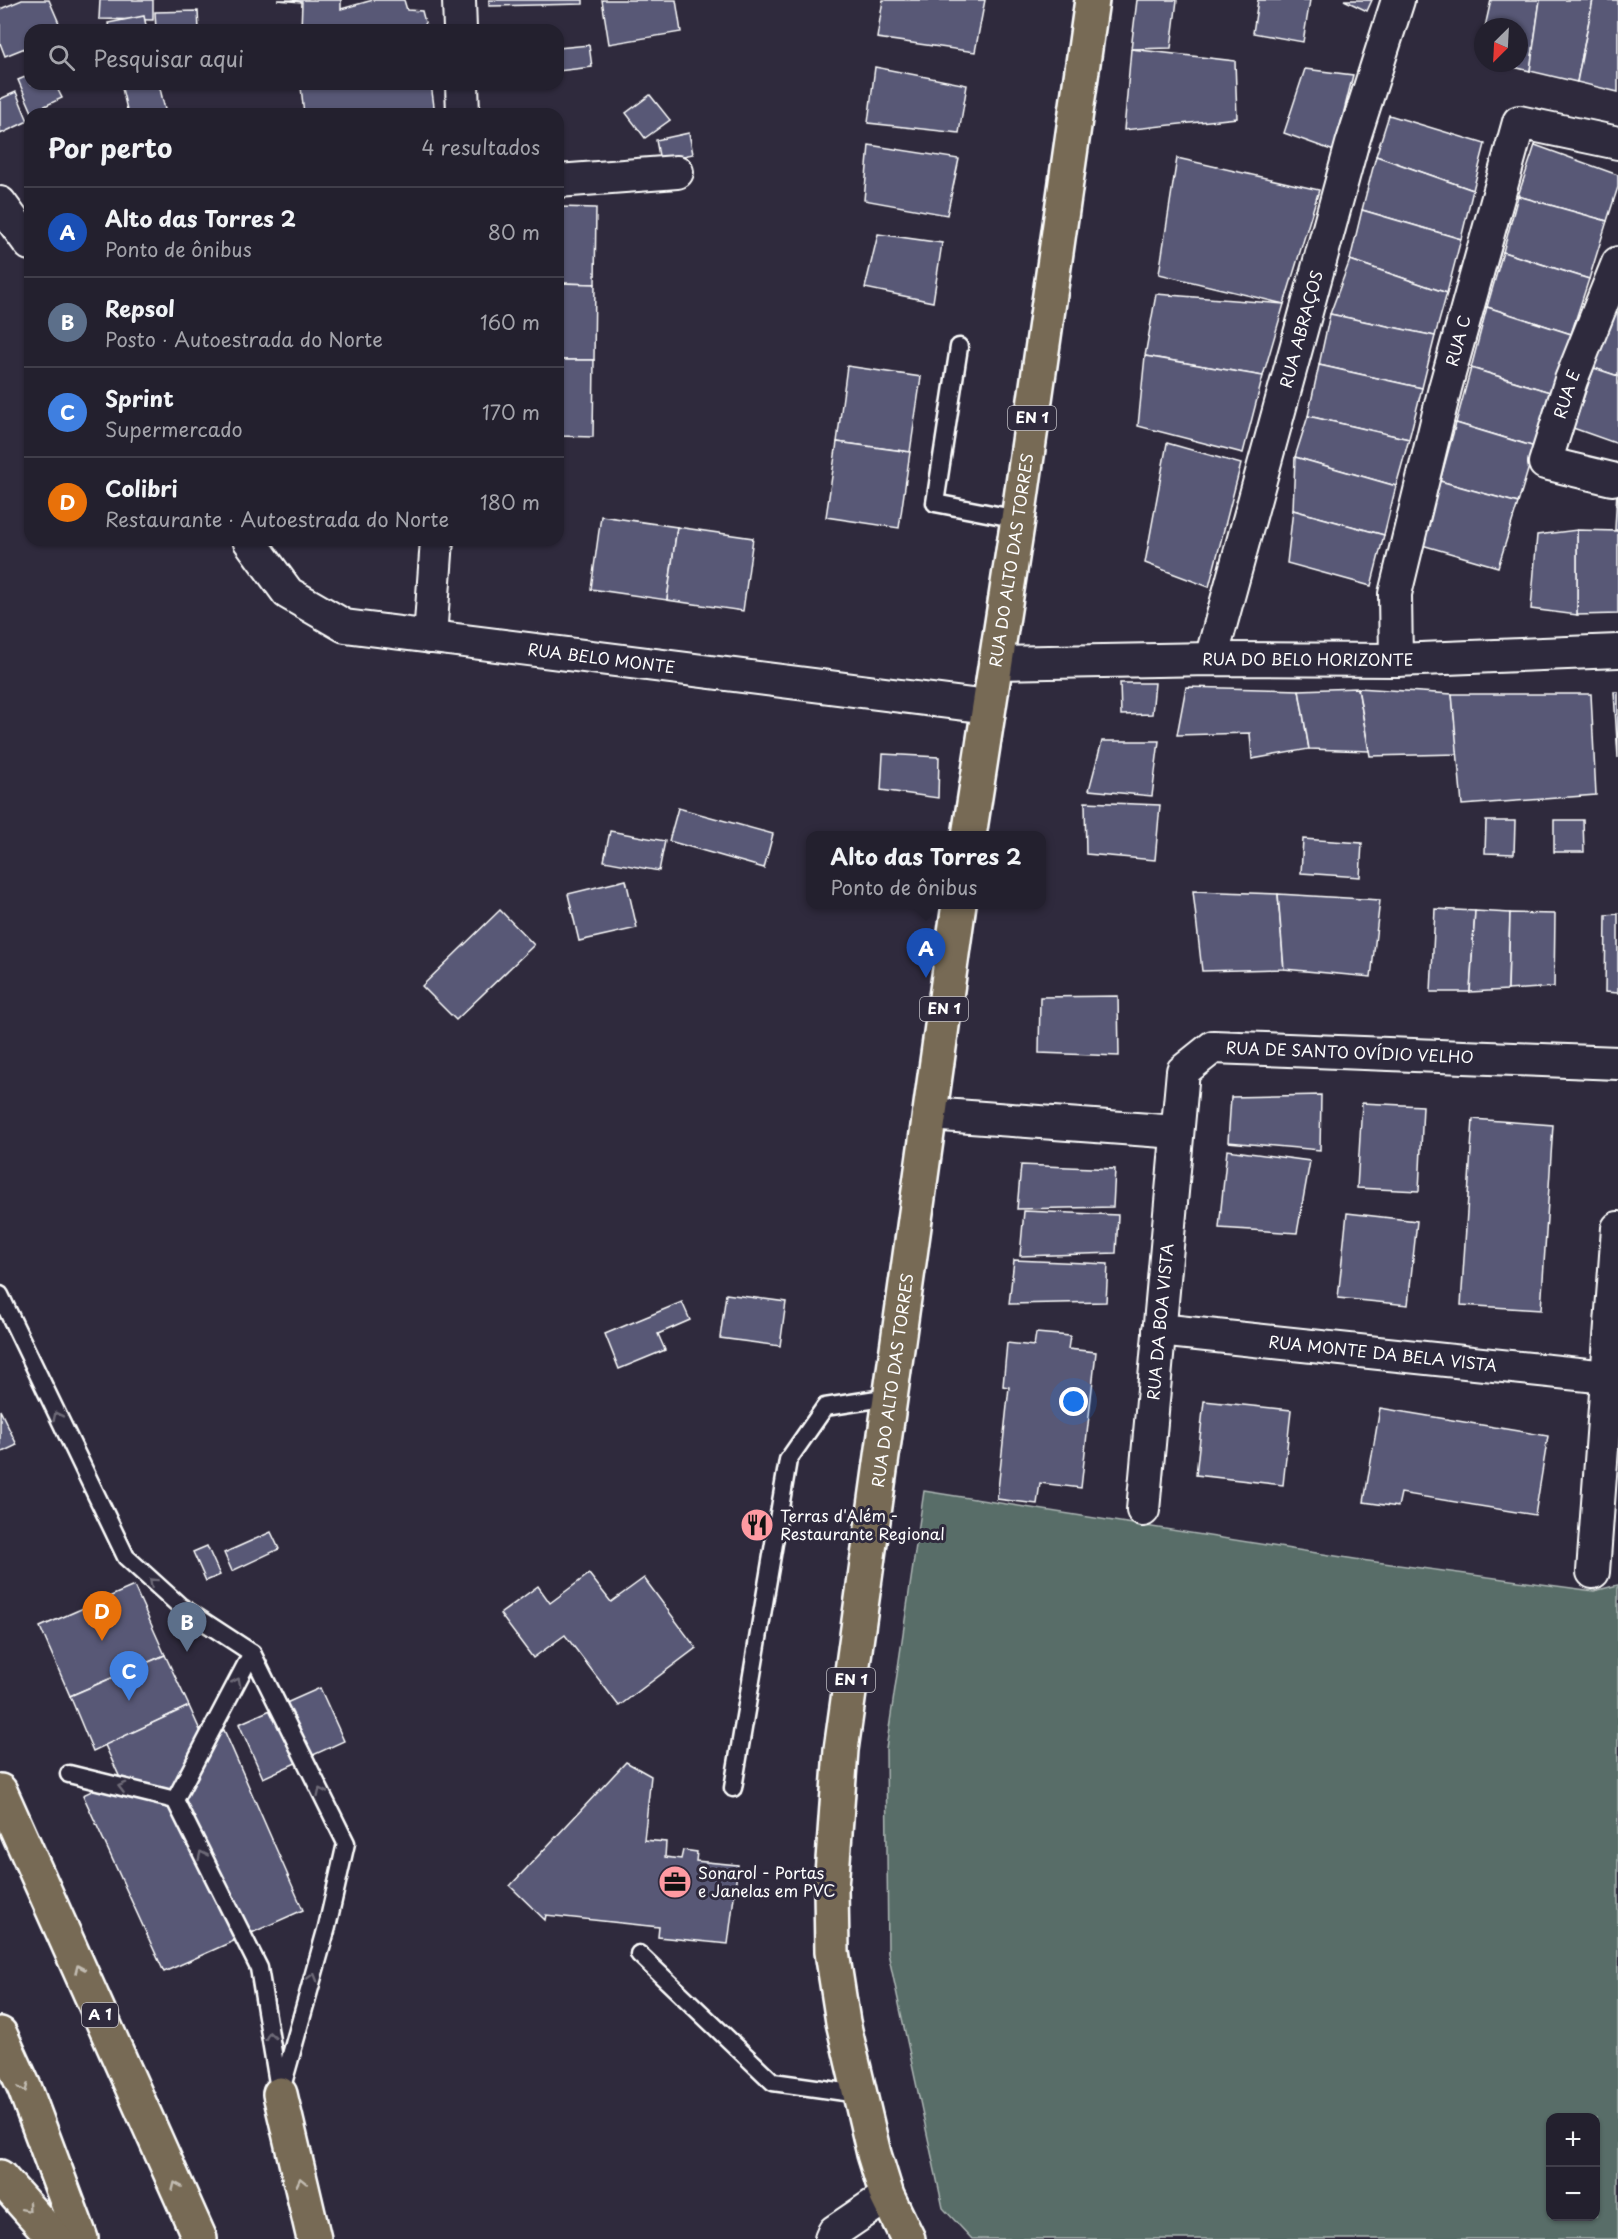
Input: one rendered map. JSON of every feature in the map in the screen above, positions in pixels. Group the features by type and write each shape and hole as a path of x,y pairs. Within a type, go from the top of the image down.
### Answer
{"main road":[{"name":"RUA DO ALTO DAS TORRES","path":"970,831 1018,519 1092,0"},
{"name":"RUA DO ALTO DAS TORRES","path":"908,2239 887,2196 858,2094 832,1952 831,1888 841,1750 958,909"},
{"name":"A 1","path":"0,1791 200,2239"},
{"path":"0,2034 25,2090 81,2239"},
{"path":"280,2094 314,2239"},
{"path":"0,2176 55,2239"}],"street":[{"path":"459,0 460,24"},
{"name":"RUA ABRAÇOS","path":"1211,659 1352,144 1398,0"},
{"path":"462,90 463,108"},
{"name":"RUA C","path":"1396,660 1395,594 1445,388 1519,122 1618,143"},
{"path":"564,181 677,172"},
{"path":"0,203 24,236"},
{"name":"RUA E","path":"1612,479 1545,463 1571,380 1618,263"},
{"name":"RUA BELO MONTE","path":"253,546 288,593 345,626 988,707"},
{"path":"430,637 437,546"},
{"name":"RUA DO BELO HORIZONTE","path":"996,663 1211,659 1396,660 1567,651 1618,651"},
{"name":"RUA DE SANTO OVÍDIO VELHO","path":"1177,1132 1183,1071 1213,1047 1618,1063"},
{"path":"929,1114 1177,1132"},
{"name":"RUA DA BOA VISTA","path":"1143,1510 1177,1132"},
{"path":"1593,1572 1618,1228"},
{"name":"RUA MONTE DA BELA VISTA","path":"1159,1330 1607,1377"},
{"path":"831,2239 834,2232 887,2196"}],"lane":[{"path":"959,347 935,503 1018,519"},
{"path":"0,1295 126,1557 180,1606 252,1653 346,1843 327,1926 280,2094"},
{"path":"733,1788 788,1460 825,1407 890,1397"},
{"path":"175,1800 252,1653"},
{"path":"69,1774 175,1800 259,1968 280,2094"},
{"path":"639,1954 773,2082 858,2094"}],"green space":[{"path":"924,1491 1361,1560 1594,1591 1618,1585 1618,2239 972,2239 943,2208 888,1953 886,1749"}],"building":[{"path":"22,0 49,0 59,24 24,24 24,48 5,56 0,43 0,9"},
{"path":"100,0 153,0 153,20 99,19"},
{"path":"277,0 341,0 341,9 373,0 404,0 407,10 422,11 425,24 301,24 302,2"},
{"path":"489,0 583,0 583,4 489,6"},
{"path":"602,0 676,0 681,32 609,44"},
{"path":"883,0 985,0 975,52 877,38"},
{"path":"1137,0 1177,0 1171,48 1131,49"},
{"path":"1258,0 1310,0 1303,42 1253,33"},
{"path":"1344,0 1372,0 1367,11"},
{"path":"1491,0 1540,0 1530,71 1528,71 1528,18 1487,18"},
{"path":"1540,0 1593,0 1577,82 1530,71"},
{"path":"1593,0 1618,0 1618,92 1577,82"},
{"path":"198,11 199,24 156,24 155,12"},
{"path":"144,16 146,24 108,24"},
{"path":"589,45 592,67 564,70 564,47"},
{"path":"1131,49 1235,61 1237,118 1124,130"},
{"path":"875,67 967,85 959,133 868,123"},
{"path":"1305,69 1353,75 1334,151 1284,133"},
{"path":"24,78 24,90 58,90 62,98 41,108 30,108 18,80"},
{"path":"122,90 160,90 165,108 127,108"},
{"path":"301,90 432,90 434,108 303,108"},
{"path":"16,92 24,111 24,123 0,134 0,99"},
{"path":"650,95 670,120 645,138 626,113"},
{"path":"1389,115 1485,144 1473,190 1376,156"},
{"path":"689,133 693,154 660,161 656,140"},
{"path":"869,145 959,159 947,215 864,200"},
{"path":"1535,145 1618,175 1618,187 1607,221 1518,196"},
{"path":"1376,156 1473,190 1461,239 1362,210"},
{"path":"1177,158 1319,190 1284,304 1159,274"},
{"path":"1518,196 1607,221 1589,279 1503,252"},
{"path":"564,207 596,208 595,284 564,283"},
{"path":"1362,210 1461,239 1447,293 1350,260"},
{"path":"878,234 942,243 933,302 865,288"},
{"path":"1503,252 1589,279 1571,334 1487,307"},
{"path":"1350,260 1447,293 1435,336 1330,314"},
{"path":"564,283 595,284 594,360 564,360"},
{"path":"1156,294 1284,304 1263,376 1145,356"},
{"path":"1487,307 1571,334 1553,393 1471,368"},
{"path":"1614,311 1618,313 1618,376 1594,368"},
{"path":"1330,314 1435,336 1422,388 1319,365"},
{"path":"1145,356 1263,376 1243,453 1138,426"},
{"path":"564,360 594,360 593,437 564,436"},
{"path":"1319,365 1422,388 1409,439 1308,416"},
{"path":"847,366 921,377 910,452 837,442"},
{"path":"1471,368 1553,393 1535,447 1456,423"},
{"path":"1594,368 1618,376 1618,444 1573,428"},
{"path":"1308,416 1409,439 1396,486 1295,457"},
{"path":"1456,423 1535,447 1518,503 1440,481"},
{"path":"837,442 910,452 899,528 826,517"},
{"path":"1167,443 1241,464 1209,587 1145,563"},
{"path":"1295,457 1396,486 1384,535 1293,510"},
{"path":"1618,469 1618,530 1615,530"},
{"path":"1440,481 1518,503 1498,567 1422,545"},
{"path":"1293,510 1384,535 1371,586 1287,563"},
{"path":"601,516 677,527 667,600 591,589"},
{"path":"677,527 753,538 743,611 667,600"},
{"path":"1577,530 1618,531 1618,614 1577,615"},
{"path":"1577,530 1577,615 1531,609 1537,535"},
{"path":"1120,683 1155,683 1152,714 1121,715"},
{"path":"1186,687 1299,690 1309,749 1252,759 1250,733 1177,735"},
{"path":"1358,688 1369,751 1309,749 1299,690"},
{"path":"1358,688 1452,694 1458,754 1370,756"},
{"path":"1614,692 1618,692 1618,758"},
{"path":"1452,694 1591,694 1596,795 1462,805"},
{"path":"1102,741 1159,741 1152,796 1089,790"},
{"path":"883,754 939,757 938,798 881,790"},
{"path":"1085,802 1160,805 1155,860 1086,854"},
{"path":"678,808 773,834 764,868 669,841"},
{"path":"1554,820 1583,820 1584,852 1554,852"},
{"path":"1486,821 1515,821 1514,854 1485,853"},
{"path":"610,831 665,841 659,871 604,861"},
{"path":"1303,839 1362,843 1360,877 1301,873"},
{"path":"626,880 637,928 579,941 568,894"},
{"path":"1193,891 1278,894 1284,969 1202,971"},
{"path":"1278,894 1380,900 1371,977 1284,969"},
{"path":"1435,909 1475,911 1470,992 1431,992"},
{"path":"500,910 534,945 456,1020 422,986"},
{"path":"1475,911 1510,913 1508,990 1470,992"},
{"path":"1510,913 1555,914 1554,987 1508,990"},
{"path":"1618,914 1618,993 1605,992 1606,915"},
{"path":"1118,996 1119,1056 1039,1053 1040,997"},
{"path":"1321,1095 1320,1150 1228,1142 1231,1097"},
{"path":"1362,1103 1423,1106 1419,1191 1357,1188"},
{"path":"1473,1119 1553,1125 1541,1310 1461,1305"},
{"path":"1227,1150 1310,1161 1297,1233 1219,1228"},
{"path":"1021,1165 1115,1169 1113,1207 1017,1209"},
{"path":"1024,1211 1118,1215 1116,1253 1020,1256"},
{"path":"1347,1213 1417,1221 1408,1305 1338,1298"},
{"path":"1014,1260 1108,1264 1106,1302 1009,1304"},
{"path":"726,1294 786,1302 780,1346 720,1338"},
{"path":"682,1302 690,1320 658,1334 665,1350 619,1369 605,1334"},
{"path":"1036,1333 1070,1336 1068,1349 1096,1352 1081,1488 1040,1483 1037,1504 997,1499 1009,1387 1003,1386 1007,1343 1034,1346"},
{"path":"1204,1401 1291,1410 1283,1485 1196,1475"},
{"path":"1380,1408 1548,1436 1535,1515 1401,1493 1398,1507 1364,1502"},
{"path":"0,1410 17,1445 0,1453"},
{"path":"271,1532 279,1549 232,1571 224,1553"},
{"path":"207,1546 220,1575 206,1581 193,1552"},
{"path":"589,1574 611,1602 644,1578 696,1648 619,1706 565,1635 533,1658 500,1614 538,1586 550,1603"},
{"path":"134,1586 165,1655 70,1696 40,1627"},
{"path":"165,1655 189,1706 93,1751 70,1696"},
{"path":"320,1688 344,1741 263,1778 239,1724"},
{"path":"189,1706 204,1739 224,1730 303,1910 164,1972 83,1795 120,1778 105,1745"},
{"path":"626,1762 651,1776 644,1840 666,1842 665,1857 681,1859 683,1850 697,1852 696,1861 738,1865 728,1944 658,1937 659,1927 546,1915 545,1920 510,1886"}],"place":[{"name":"Alto das Torres 2","path":"926,978"},
{"name":"Terras d'Além - Restaurante Regional","path":"757,1525"},
{"name":"Colibri","path":"102,1641"},
{"name":"Repsol","path":"187,1652"},
{"name":"Sprint","path":"129,1701"},
{"name":"Sonarol - Portas e Janelas em PVC","path":"675,1882"}]}
